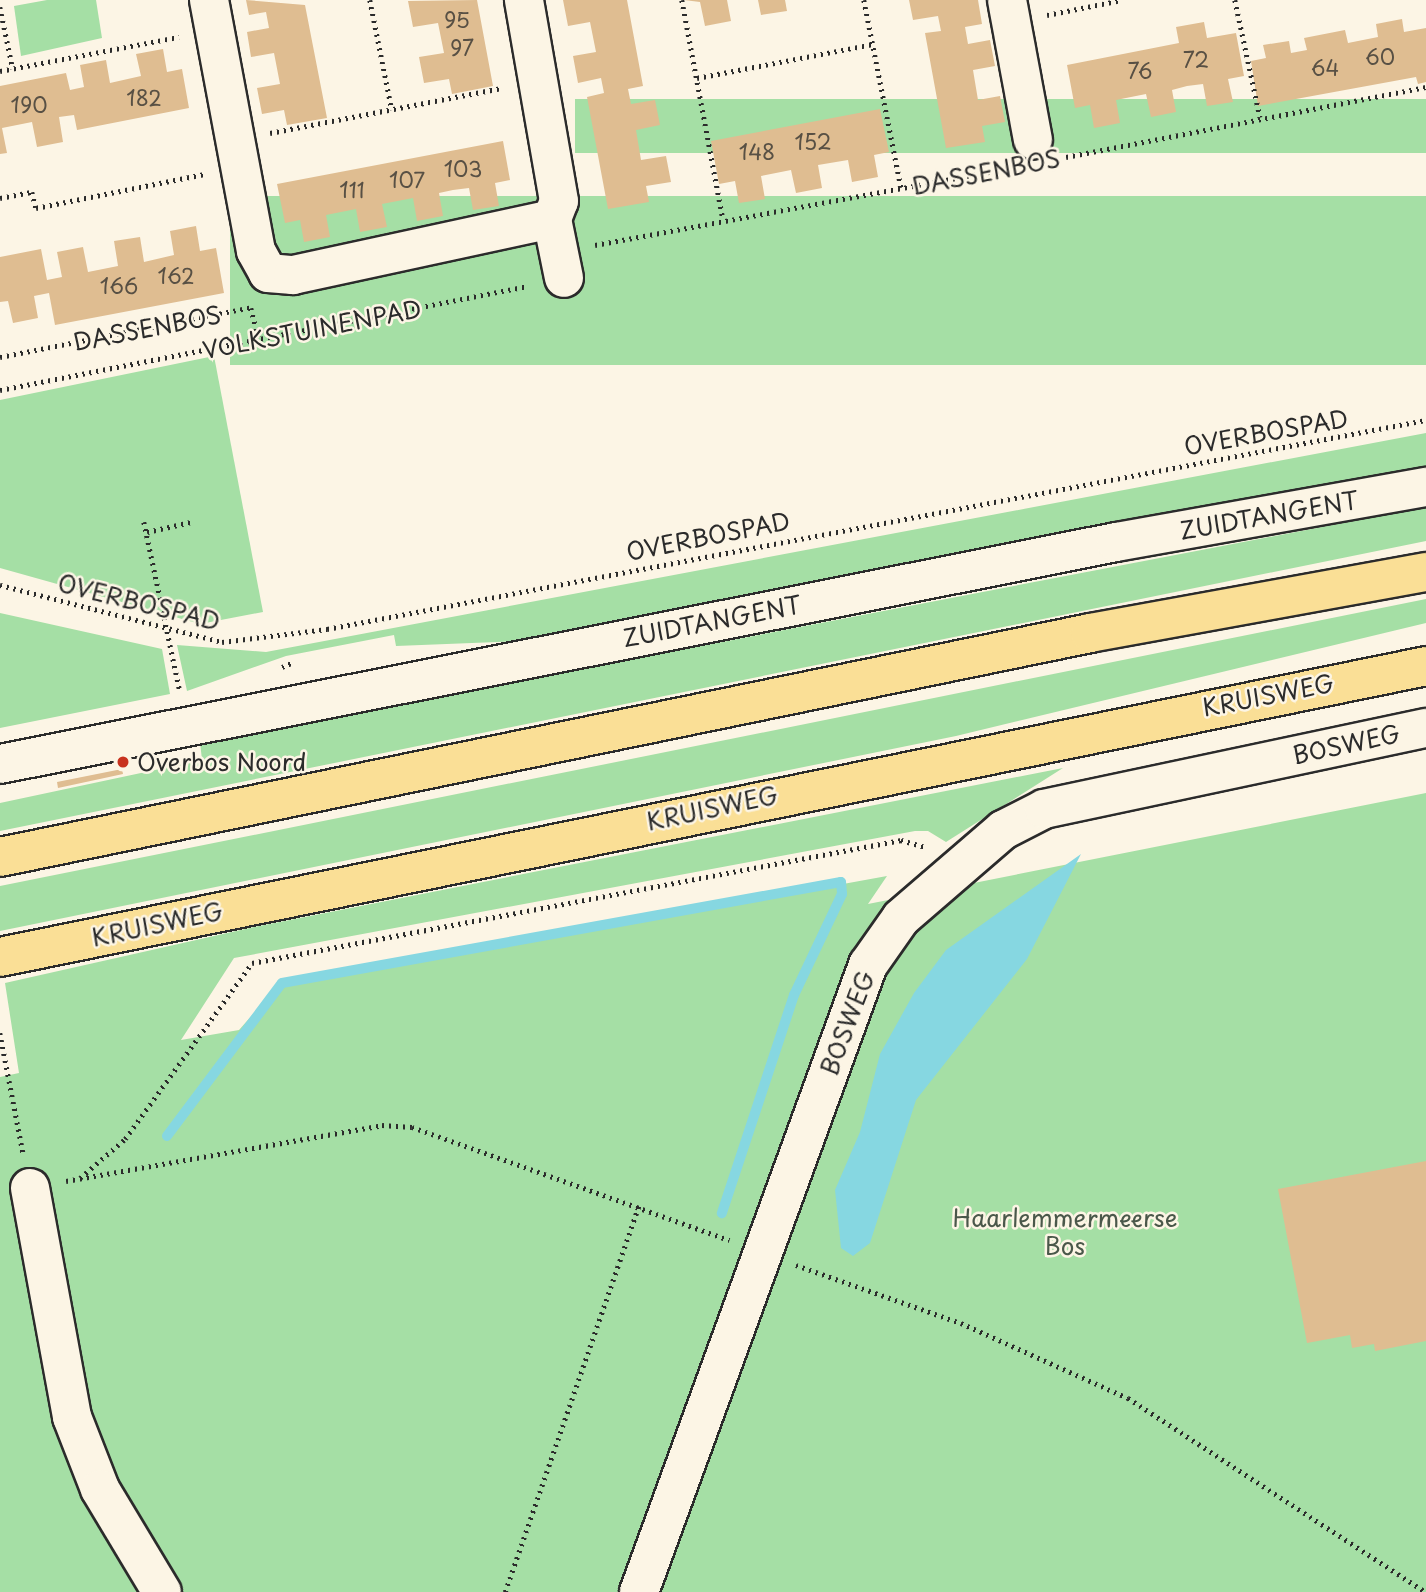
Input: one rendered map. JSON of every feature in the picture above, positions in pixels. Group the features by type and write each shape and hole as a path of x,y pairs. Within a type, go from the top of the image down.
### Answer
{"highway":[{"path":"0,857 1090,633 1426,572"},
{"name":"KRUISWEG","path":"0,957 1426,666"}],"street":[{"path":"524,0 559,201 552,219 564,278"},
{"name":"DASSENBOS","path":"1009,11 1039,155"},
{"path":"211,15 257,251 268,273 293,275 552,219"},
{"name":"ZUIDTANGENT","path":"0,764 1088,547 1426,487"},
{"name":"BOSWEG","path":"639,1592 868,965 901,918 950,872 1003,830 1044,809 1426,728"},
{"path":"30,1188 72,1417 100,1489 162,1592"}],"path":[{"path":"370,0 392,110"},
{"path":"682,0 723,219"},
{"path":"864,0 901,187"},
{"path":"1009,11 1122,0"},
{"path":"1235,0 1259,117"},
{"path":"0,7 13,69"},
{"path":"0,71 211,15"},
{"path":"697,78 873,44"},
{"path":"0,198 32,192 36,208 392,110 537,81"},
{"name":"DASSENBOS","path":"552,219 593,245 901,187 1039,155 1426,88"},
{"name":"DASSENBOS","path":"0,357 263,304 268,273"},
{"name":"VOLKSTUINENPAD","path":"0,390 564,278"},
{"path":"251,307 259,339"},
{"name":"OVERBOSPAD","path":"0,585 222,642 327,629 1426,420"},
{"path":"144,522 168,626 178,685"},
{"path":"147,532 191,522"},
{"path":"79,1179 125,1139 253,963 901,840 931,850 950,872"},
{"path":"0,1033 30,1188"},
{"path":"505,1592 639,1206"}],"green space":[{"path":"47,0 96,0 102,38 21,56 14,6"},
{"path":"575,99 1426,99 1426,153 575,153"},
{"path":"230,196 1426,196 1426,365 230,365"},
{"path":"214,356 263,612 200,624 0,568 0,400"},
{"path":"1426,433 1426,474 523,641 396,646 394,635 286,656 187,691 177,645 266,652"},
{"path":"1426,507 1426,541 0,831 0,803 202,760 200,742"},
{"path":"1426,599 1426,623 956,736 0,931 0,886"},
{"path":"0,613 162,649 170,694 0,728"},
{"name":"Haarlemmermeerse Bos","path":"1063,768 946,842 928,831 915,831 234,958 181,1040 239,1030 277,987 887,876 868,904 1426,793 1426,1592 0,1592 0,1077 19,1073 5,983 254,927"}],"water":[{"path":"1081,854 1027,959 916,1100 870,1243 853,1256 841,1248 835,1190 860,1132 880,1054 914,993 946,950"}],"building":[{"path":"246,0 305,5 327,118 287,125 284,110 262,114 257,88 280,84 274,53 251,57 247,32 269,28 266,12 249,15"},
{"path":"477,0 493,86 452,94 449,79 424,83 419,57 444,53 438,23 413,27 408,1"},
{"path":"563,0 627,0 643,86 628,89 631,104 655,100 660,125 636,130 641,160 666,156 671,182 646,186 649,202 608,209 587,97 604,93 601,78 578,83 573,56 596,52 590,22 568,26"},
{"path":"684,0 727,0 731,21 705,26 700,2"},
{"path":"758,0 785,0 787,11 761,15"},
{"path":"909,0 978,0 982,24 965,27 968,44 990,40 995,66 973,70 978,100 1000,96 1005,122 982,126 985,142 946,148 925,33 941,31 938,16 913,20"},
{"path":"1402,19 1404,32 1426,28 1426,82 1418,84 1416,77 1258,106 1251,61 1266,58 1263,45 1289,41 1291,53 1307,50 1304,38 1345,30 1348,43 1378,37 1376,24"},
{"path":"1204,22 1207,38 1236,33 1244,76 1228,79 1233,102 1207,106 1203,84 1187,86 1172,90 1176,112 1151,117 1146,94 1116,100 1120,123 1094,128 1090,105 1075,108 1067,65 1179,43 1176,27"},
{"path":"163,49 167,72 182,69 189,108 77,130 74,115 59,117 63,142 37,147 32,122 2,128 7,153 0,154 0,86 66,73 70,90 84,87 80,65 106,60 110,83 141,76 136,54"},
{"path":"880,109 889,152 874,155 878,177 852,182 848,160 818,165 822,188 796,193 791,170 761,176 765,199 739,203 735,181 719,184 711,141"},
{"path":"503,141 510,180 495,183 499,206 473,210 469,188 453,190 439,193 443,216 417,221 413,198 382,204 387,227 360,232 356,209 326,215 330,237 304,242 300,220 285,223 277,184"},
{"path":"196,226 200,251 216,248 224,293 55,325 49,293 34,296 38,318 13,323 8,301 0,302 0,257 41,249 47,280 62,277 57,252 83,247 88,272 118,266 114,241 140,237 144,262 174,255 170,231"},
{"path":"122,769 123,774 58,788 57,782"},
{"path":"1426,1161 1426,1341 1375,1351 1374,1344 1352,1348 1350,1335 1307,1343 1278,1189"}],"waterway":[{"path":"167,1136 282,983 841,882 842,894 794,995 722,1213"}],"place":[{"name":"Overbos Noord","path":"123,762"}]}
